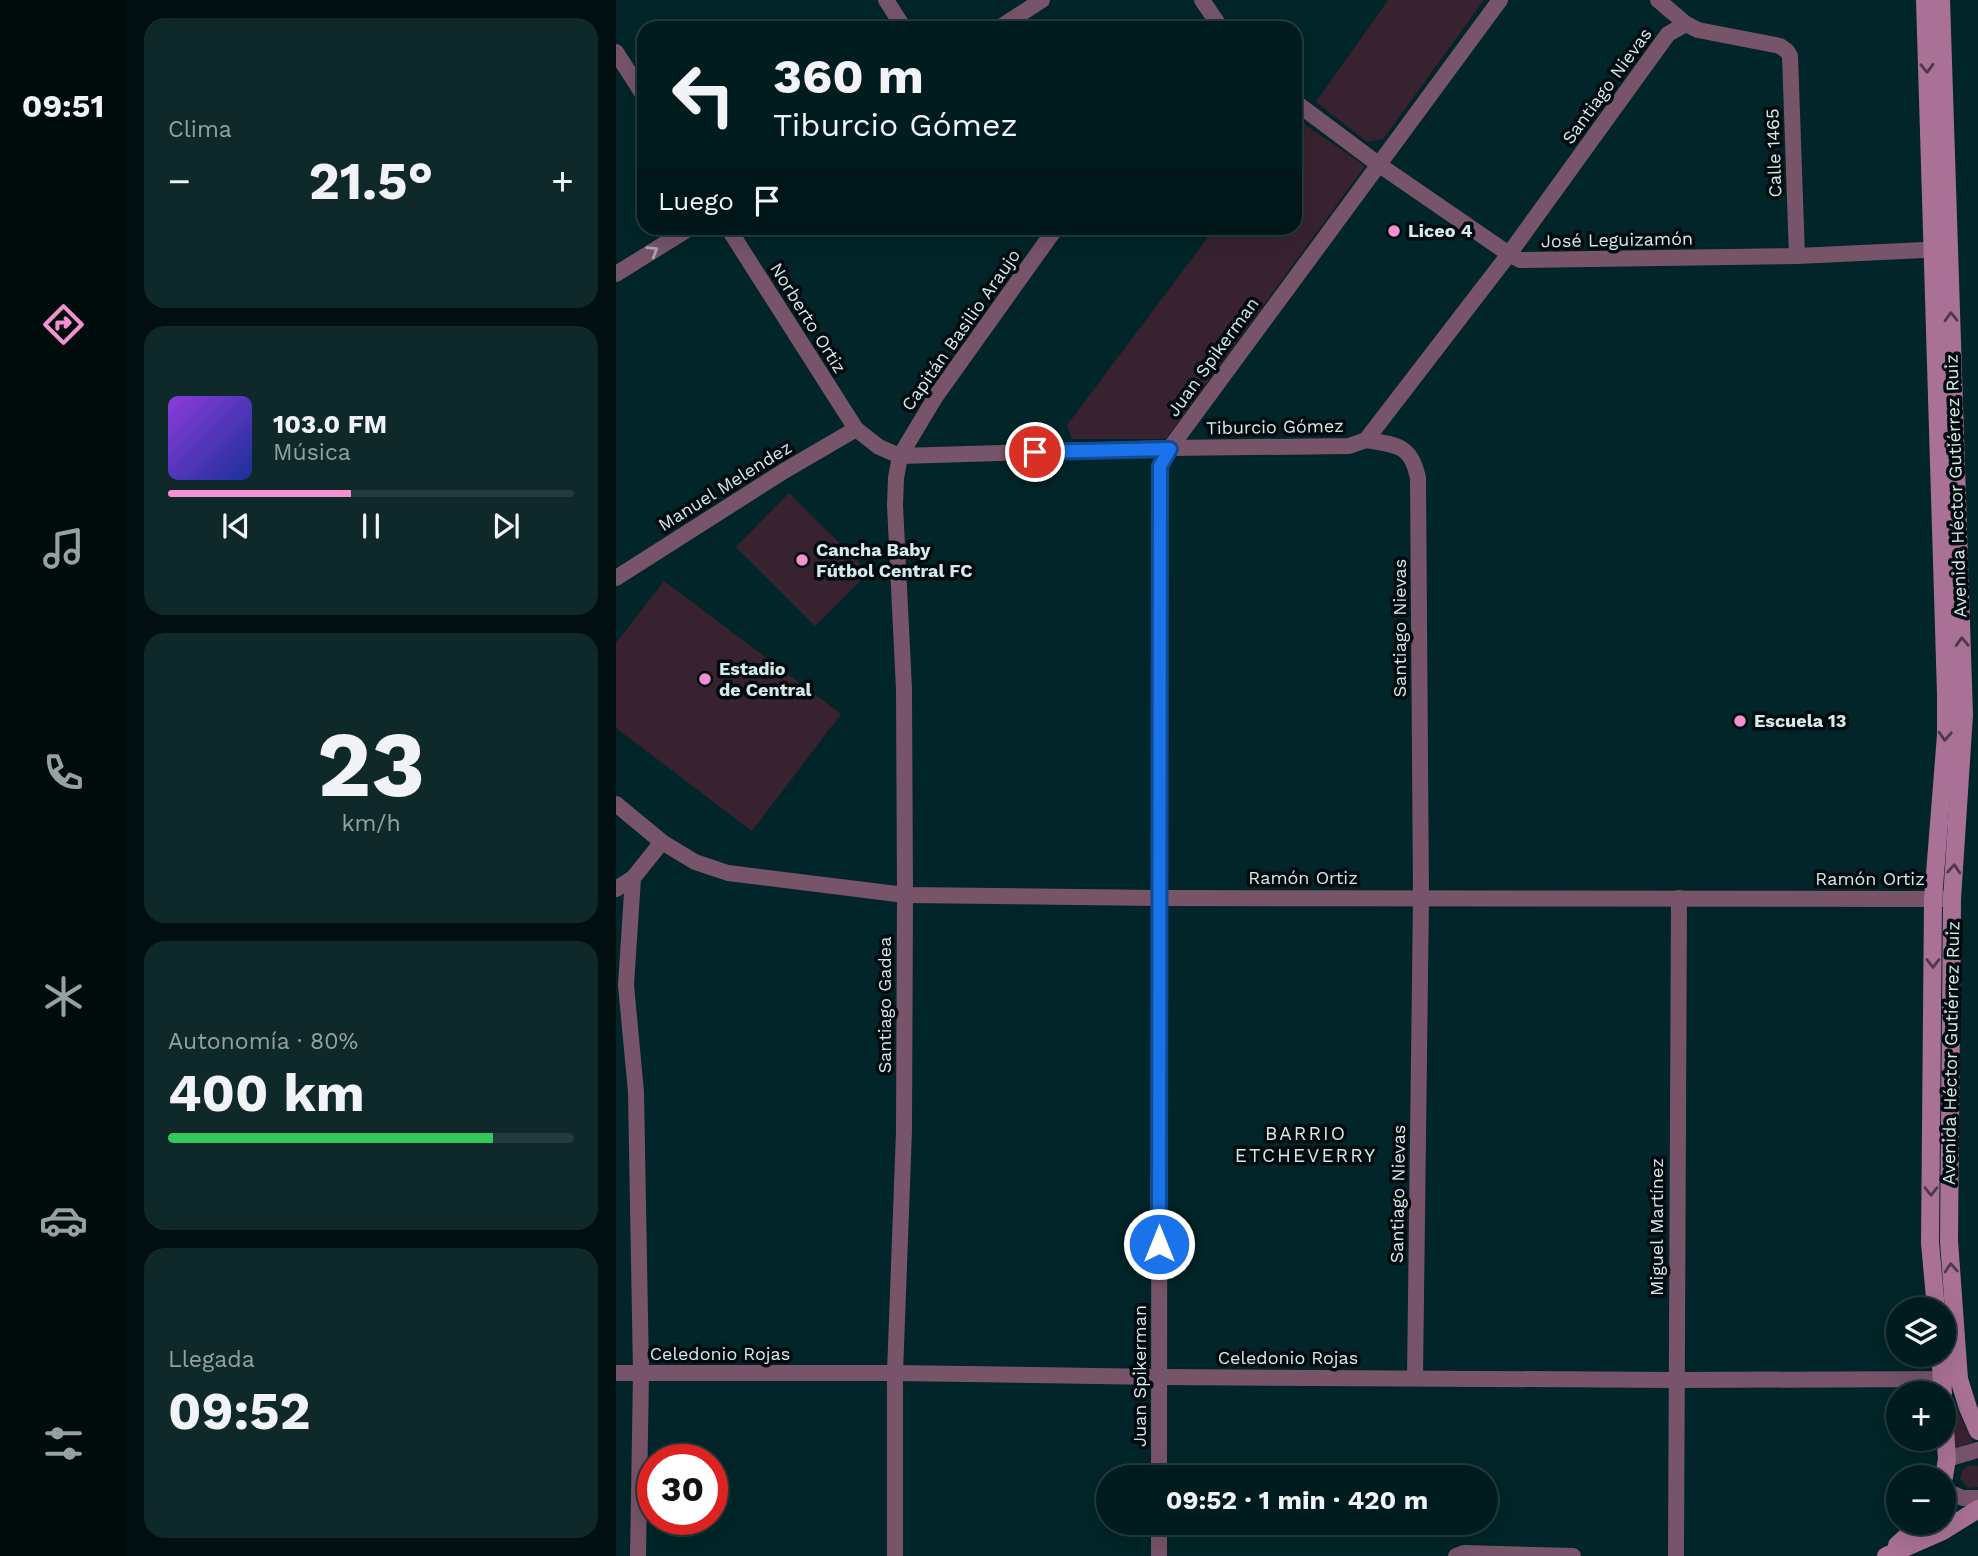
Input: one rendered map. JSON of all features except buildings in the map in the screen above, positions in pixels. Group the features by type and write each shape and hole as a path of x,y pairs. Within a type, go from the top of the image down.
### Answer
{"street":[{"path":"886,0 900,21"},
{"path":"1010,21 1042,0"},
{"path":"1202,0 1216,21"},
{"name":"Juan Spikerman","path":"1159,1465 1160,466 1500,0"},
{"path":"1658,0 1686,24"},
{"name":"Avenida Héctor Gutiérrez Ruiz","path":"1925,0 1964,715 1952,899 1948,1381"},
{"name":"Avenida Héctor Gutiérrez Ruiz","path":"1935,1297 1930,1243 1933,899 1946,735 1940,249 1941,0"},
{"name":"Calle 1465","path":"1686,24 1698,30 1780,46 1790,56 1797,256"},
{"name":"Santiago Nievas","path":"1415,1377 1421,897 1418,478 1415,464 1399,445 1366,440 1509,254 1668,34 1686,24"},
{"path":"616,52 637,85"},
{"name":"José Leguizamón","path":"1302,107 1378,164 1520,260 1797,256 1940,249"},
{"path":"616,274 679,235"},
{"name":"Norberto Ortiz","path":"732,235 856,429"},
{"name":"Capitán Basilio Araujo","path":"900,456 936,396 1051,235"},
{"name":"Tiburcio Gómez","path":"856,429 879,447 900,456 1349,446 1366,440"},
{"name":"Manuel Melendez","path":"616,578 784,471 856,429"},
{"name":"Santiago Gadea","path":"895,1556 895,1373 904,1131 904,689 895,505 900,456"},
{"name":"Ramón Ortiz","path":"616,804 662,842 695,862 728,873 905,895 1952,899"},
{"path":"616,889 633,878 662,842"},
{"path":"633,878 626,985 635,1092 641,1373 638,1556"},
{"name":"Miguel Martínez","path":"1676,1556 1679,898"},
{"name":"Celedonio Rojas","path":"616,1373 1415,1377 1886,1383"},
{"name":"Avenida Héctor Gutiérrez Ruiz","path":"1956,1392 1965,1400 1978,1431"},
{"path":"1951,1465 1978,1450"},
{"path":"1956,1495 1964,1498 1978,1497"},
{"path":"1885,1556 1943,1531 1978,1509"},
{"path":"1158,1556 1159,1535"},
{"path":"1885,1556 1908,1535"},
{"path":"1456,1556 1464,1553 1573,1556"}],"shaded area":[{"path":"1388,0 1484,0 1383,139 1367,142 1316,102"},
{"path":"1302,122 1365,166 1166,439 1072,439 1067,425 1210,235 1302,235"},
{"name":"Cancha Baby Fútbol Central FC","path":"789,493 869,572 815,626 736,547"},
{"name":"Estadio de Central","path":"664,581 841,714 752,831 616,728 616,643"},
{"path":"1956,1407 1973,1442 1956,1448"},
{"path":"1970,1465 1978,1466 1978,1487 1968,1488 1960,1479 1963,1469"}],"place":[{"name":"Liceo 4","path":"1394,231"},
{"name":"Cancha Baby Fútbol Central FC","path":"802,560"},
{"name":"Estadio de Central","path":"705,679"},
{"name":"Escuela 13","path":"1740,721"}],"district":[{"name":"BARRIO ETCHEVERRY","path":"1306,1144"}],"route":[{"path":"1035,452 1170,449 1160,466 1159,1244"}]}
